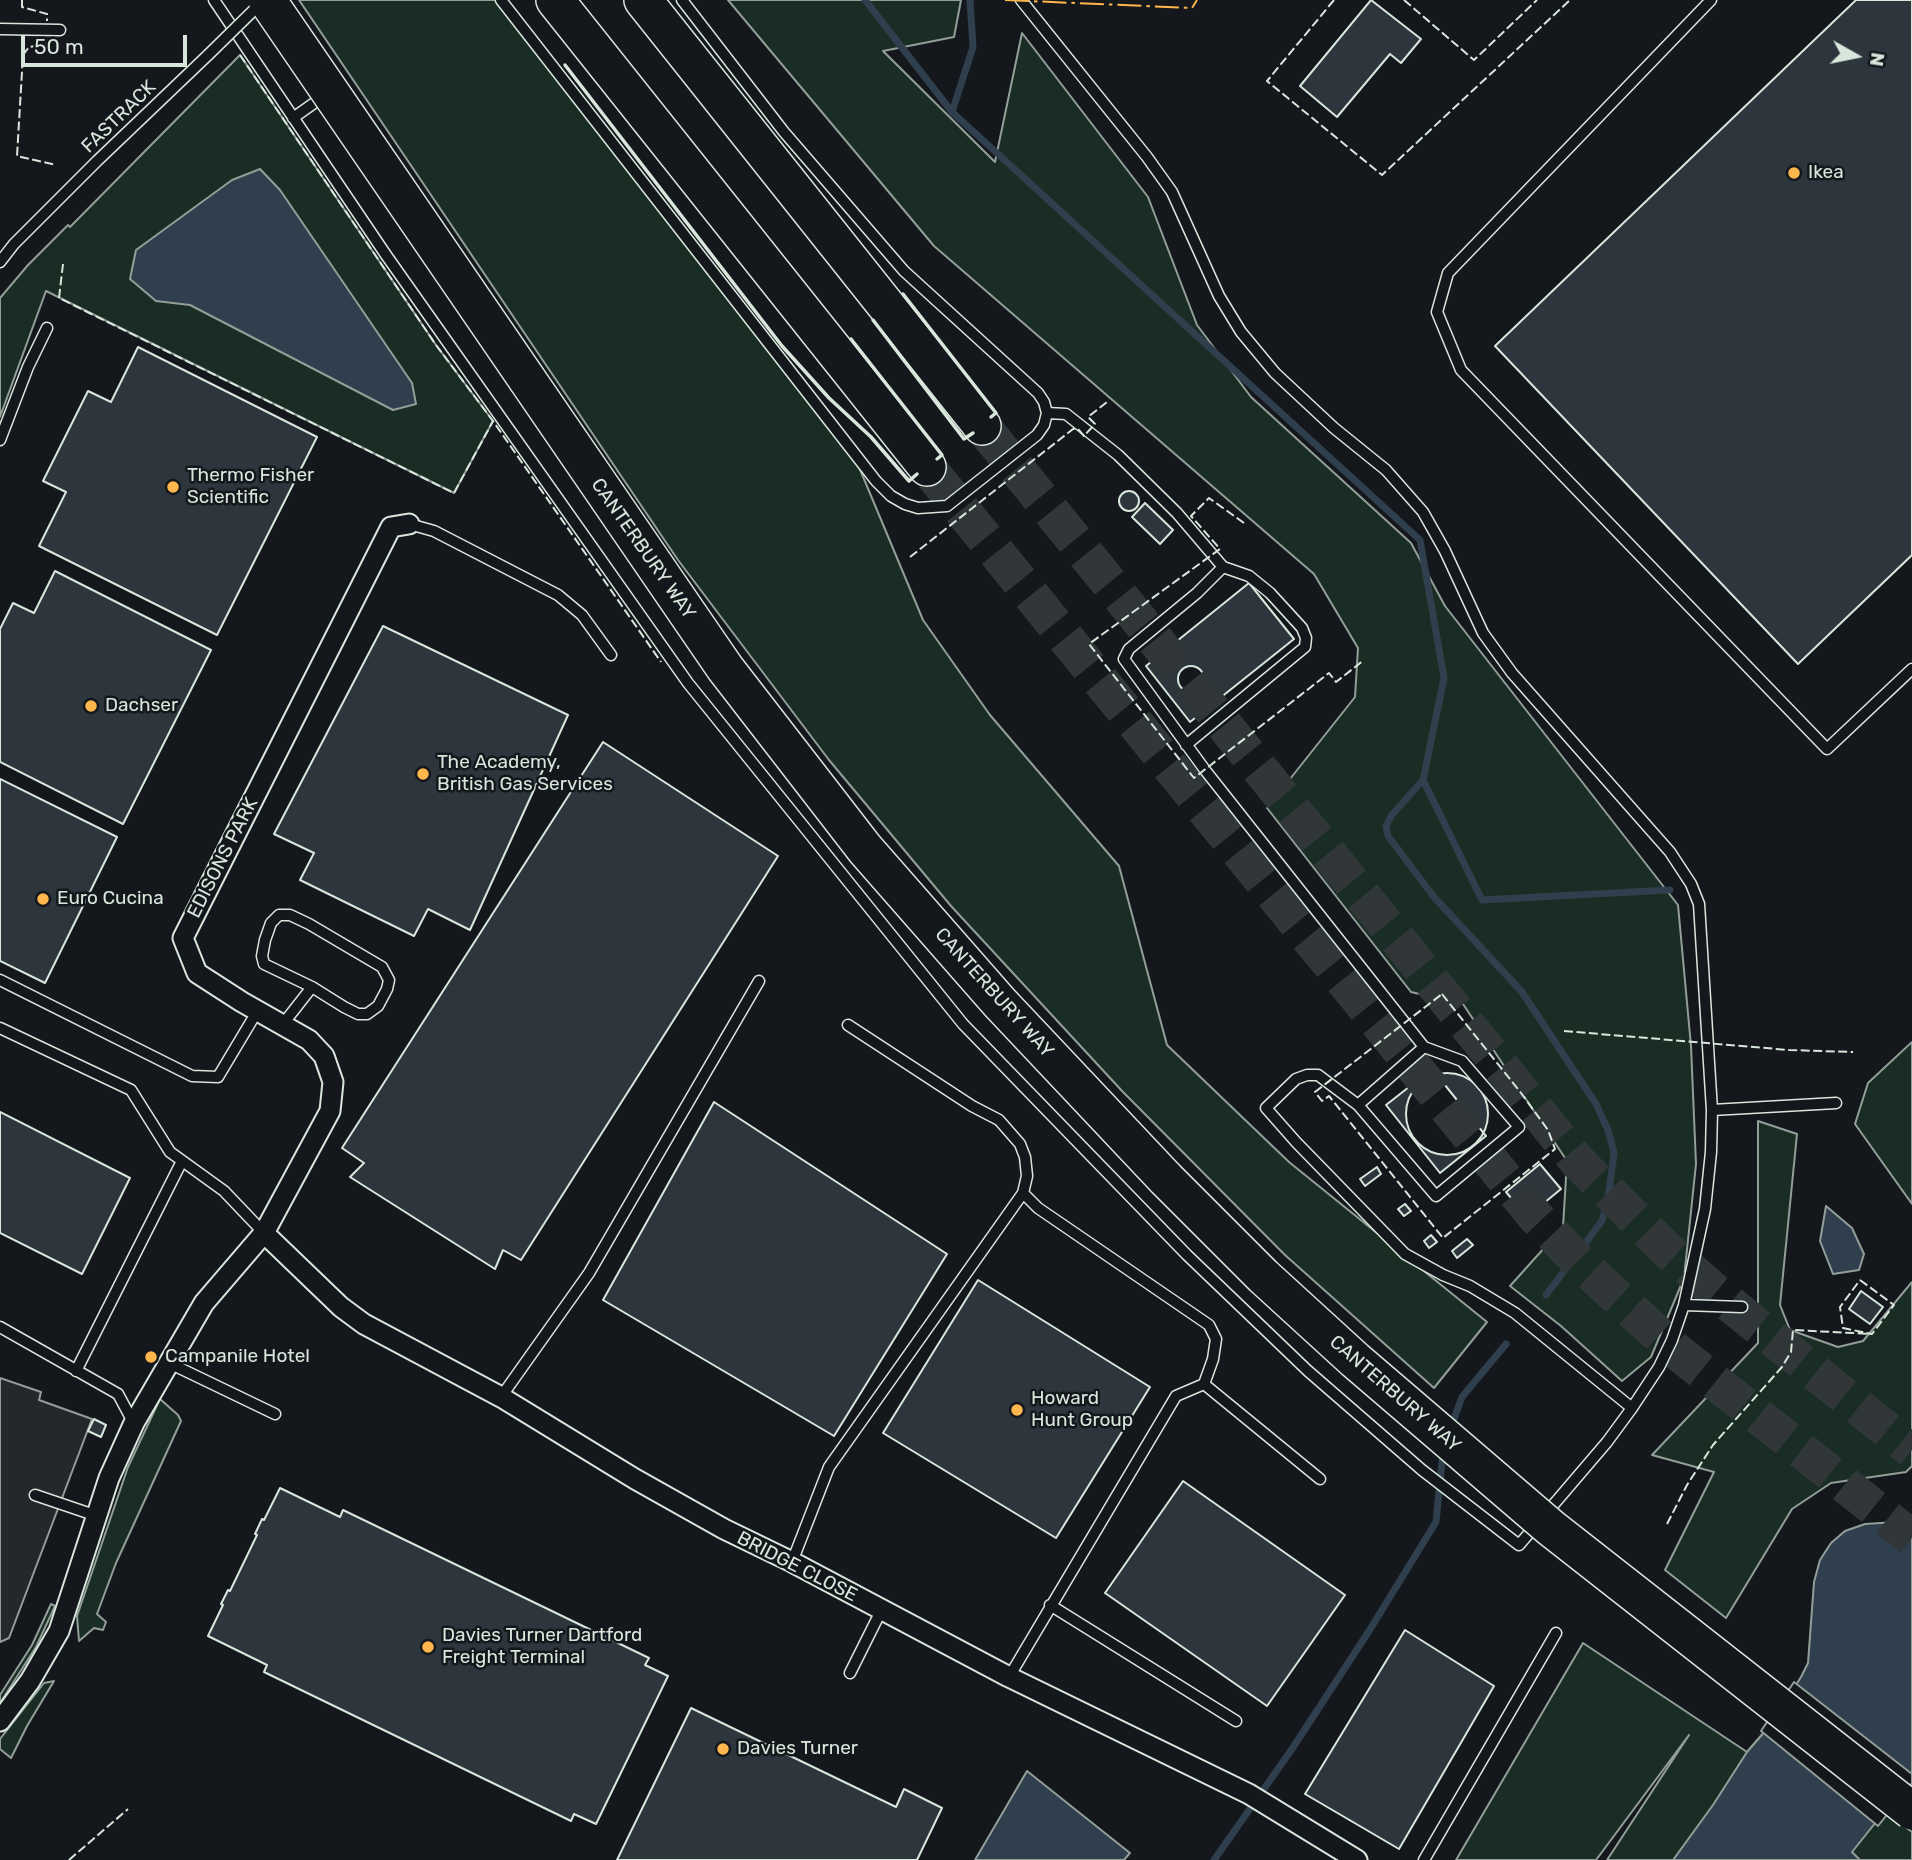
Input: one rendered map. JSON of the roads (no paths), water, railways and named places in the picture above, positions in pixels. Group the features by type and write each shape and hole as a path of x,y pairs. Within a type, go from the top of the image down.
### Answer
{"highway":[{"name":"CANTERBURY WAY","path":"266,0 725,668 865,849 1000,1003 1166,1179 1263,1276 1355,1360 1551,1528 1912,1811"},
{"path":"555,0 927,467"},
{"path":"643,0 982,426"}],"street":[{"name":"EDISONS PARK","path":"0,1721 30,1681 59,1630 109,1478 134,1423 204,1303 264,1233 330,1111 333,1082 324,1056 309,1040 197,973 183,938 391,527 409,524"},
{"name":"BRIDGE CLOSE","path":"264,1233 341,1307 363,1324 501,1397 635,1479 724,1529 1009,1677 1249,1794 1357,1860"}],"lane":[{"path":"214,0 402,278 688,683 963,1024 1187,1255 1308,1371 1422,1470 1519,1545 1607,1442 1632,1408 1659,1367 1684,1305 1705,1209 1711,1152 1712,1110 1699,904 1691,884 1670,852 1511,673 1483,633 1445,551 1423,512 1386,470 1334,428 1275,373 1241,332 1219,296 1172,192 1021,0"},
{"name":"FASTRACK","path":"0,262 14,244 97,161 266,0"},
{"path":"501,0 876,481 891,496 905,504 918,508 947,506 1037,435 1044,425 1047,413 1038,393 904,271 784,132 682,0"},
{"path":"1711,0 1448,273 1437,312 1461,370 1827,749 1912,669"},
{"path":"0,29 60,30"},
{"path":"293,118 343,82"},
{"path":"0,440 28,367 47,328"},
{"path":"1047,413 1066,414 1118,454 1177,513 1223,567 1249,576 1270,593 1302,628 1306,638 1305,647 1186,745"},
{"path":"409,524 434,531 558,595 582,615 611,655"},
{"path":"1223,567 1197,593 1129,649 1124,659 1186,745 1423,1047 1462,1061 1519,1127 1437,1196 1358,1105 1318,1075 1307,1074 1296,1079 1266,1108 1405,1254 1515,1312 1632,1408"},
{"path":"279,915 290,915 309,924 382,967 389,980 378,1006 368,1014 358,1014 312,987 264,964 262,956 265,940 271,923 279,915"},
{"path":"0,980 192,1076 218,1077 258,1010"},
{"path":"501,1397 589,1273 759,981"},
{"path":"284,1024 312,987"},
{"path":"792,1562 829,1467 1023,1193 1027,1176 1025,1157 1020,1144 999,1120 972,1106 848,1025"},
{"path":"0,1028 131,1090 170,1152 224,1191 264,1233"},
{"path":"1358,1105 1423,1047"},
{"path":"1712,1110 1836,1103"},
{"path":"76,1371 182,1161"},
{"path":"1009,1677 1176,1396 1204,1384 1213,1359 1216,1339 1209,1325 1038,1208 1023,1193"},
{"path":"1684,1305 1742,1307"},
{"path":"0,1327 118,1394 134,1423"},
{"path":"169,1363 275,1414"},
{"path":"1204,1384 1320,1479"},
{"path":"35,1495 97,1516"},
{"path":"1050,1605 1236,1721"},
{"path":"850,1673 881,1611"},
{"path":"1424,1860 1556,1633"}],"water":[{"path":"260,169 280,190 412,383 416,404 393,410 190,305 156,301 130,279 136,250 232,180"},
{"path":"1826,1206 1852,1228 1864,1254 1859,1270 1833,1274 1820,1241"},
{"path":"1912,1521 1912,1777 1852,1852 1860,1860 1673,1860 1747,1752 1773,1722 1808,1663 1814,1582 1820,1560 1831,1543 1845,1531 1865,1524"},
{"path":"1027,1771 1130,1853 1124,1860 975,1860"}],"waterway":[{"path":"865,0 952,112 1420,540 1444,678 1423,780 1391,816 1386,826 1388,836 1434,897 1522,992 1596,1104 1608,1130 1614,1153 1608,1200 1602,1221 1546,1295"},
{"path":"952,112 973,47 970,0"},
{"path":"1423,780 1482,900 1670,890"},
{"path":"1451,1427 1462,1397 1506,1344"},
{"path":"1214,1860 1292,1749 1436,1522 1443,1452"}],"tunnel":[{"path":"982,426 1579,1163 1665,1248 1715,1292 1912,1450"},
{"path":"927,467 1535,1216 1580,1263 1675,1350 1912,1538"}],"place":[{"name":"Ikea","path":"1794,173"},
{"name":"Thermo Fisher Scientific","path":"173,487"},
{"name":"Dachser","path":"91,706"},
{"name":"The Academy, British Gas Services","path":"423,774"},
{"name":"Euro Cucina","path":"43,899"},
{"name":"Campanile Hotel","path":"151,1357"},
{"name":"Howard Hunt Group","path":"1017,1410"},
{"name":"Davies Turner Dartford Freight Terminal","path":"428,1647"},
{"name":"Davies Turner","path":"723,1749"}]}
